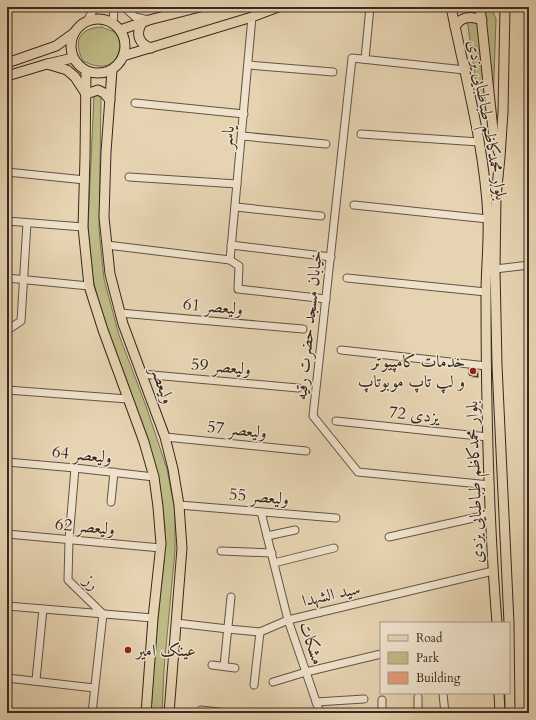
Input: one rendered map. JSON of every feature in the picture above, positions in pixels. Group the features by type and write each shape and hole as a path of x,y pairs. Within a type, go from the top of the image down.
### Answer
{"main road":[{"path":"116,27 200,7"},
{"path":"124,56 252,17 278,7"},
{"name":"بلوار محمدکاظم طباطبایی یزدی","path":"451,7 479,142 488,219 486,292 488,437 493,571 497,622"},
{"path":"480,7 494,139 500,157"},
{"name":"بلوار محمدکاظم طباطبایی یزدی","path":"507,10 500,157 496,197 495,269 497,365 509,622"},
{"path":"455,27 458,22 472,16 482,20"},
{"path":"7,63 56,46 87,21 96,19 104,20 116,27 124,38 124,56 119,64 112,70 94,74 86,71 78,65 73,58 71,41 74,33"},
{"path":"146,21 139,27 138,33 139,38 146,46 151,48"},
{"path":"48,49 54,53 56,57 51,62"},
{"path":"7,76 51,62 73,58"},
{"path":"51,62 67,70 75,77 86,94"},
{"name":"ولیعصر","path":"112,70 105,176 104,217 110,274 120,313 165,437 174,469 179,505 182,548 169,713"},
{"path":"86,71 83,227 89,286 103,330 144,442 154,477 158,507 161,548 153,618 146,713"},
{"path":"86,94 98,90 110,100"},
{"name":"بلوار محمدکاظم طباطبایی یزدی","path":"510,686 510,713"},
{"path":"499,694 500,713"}],"street":[{"path":"87,21 95,7"},
{"path":"114,7 116,27"},
{"path":"124,7 135,17 146,21"},
{"path":"370,7 365,59 465,70"},
{"name":"یاسر","path":"230,260 249,65 252,17"},
{"name":"خیابان مسجد حضرت رقیه","path":"365,59 352,58 313,416 358,472 490,485"},
{"path":"249,65 333,72"},
{"path":"135,102 244,114"},
{"path":"361,134 479,142"},
{"path":"242,136 326,144"},
{"path":"7,172 85,180"},
{"path":"129,177 237,184"},
{"path":"354,205 488,219"},
{"path":"236,207 321,216"},
{"path":"7,221 83,227"},
{"path":"7,329 21,321 25,279 27,223"},
{"path":"107,245 230,260 240,266 238,290 326,299"},
{"path":"232,245 330,257"},
{"path":"495,269 529,265"},
{"path":"7,278 89,286"},
{"path":"347,278 486,292"},
{"name":"ولیعصر 61","path":"120,313 303,329"},
{"path":"341,350 487,366"},
{"name":"ولیعصر 59","path":"141,374 298,388"},
{"path":"7,390 128,399"},
{"name":"یزدی 72","path":"336,421 488,437"},
{"name":"ولیعصر 57","path":"165,437 306,451"},
{"name":"ولیعصر 64","path":"7,462 154,477"},
{"name":"رز","path":"74,468 68,580 103,614 92,713"},
{"path":"111,502 114,472"},
{"name":"ولیعصر 55","path":"179,505 336,518"},
{"name":"مشکات","path":"261,512 288,620 320,713"},
{"path":"389,537 491,514"},
{"path":"267,536 295,530"},
{"name":"ولیعصر 62","path":"7,534 161,548"},
{"path":"274,563 334,548"},
{"path":"221,551 272,553"},
{"name":"سید الشهدا","path":"176,623 260,632 288,620 493,571"},
{"path":"224,666 231,597"},
{"path":"7,606 153,618"},
{"path":"36,680 43,609"},
{"path":"254,685 260,632"},
{"path":"274,682 306,672 380,654"},
{"path":"212,665 235,668"},
{"path":"7,678 36,680 94,688"},
{"path":"443,694 445,713"},
{"path":"418,697 418,713"},
{"path":"316,702 364,699"},
{"path":"382,700 382,713"},
{"path":"201,710 223,713"}],"green space":[{"path":"469,7 491,7 496,19 492,115 483,115 475,76 466,12"},
{"path":"102,27 114,32 120,46 117,57 113,62 109,65 98,66 83,61 80,54 79,42 83,33 94,28"},
{"path":"97,94 101,97 99,230 104,279 119,335 146,406 167,469 175,511 175,550 164,669 162,713 151,713 155,648 164,562 165,527 160,488 104,323 93,279 88,226 94,95"}],"building":[{"name":"خدمات کامپیوتر و لپ تاپ موبوتاپ","path":"469,367 476,368 478,377 469,375"}],"place":[{"name":"خدمات کامپیوتر و لپ تاپ موبوتاپ","path":"473,371"},
{"name":"عینک امیر","path":"128,650"}]}
